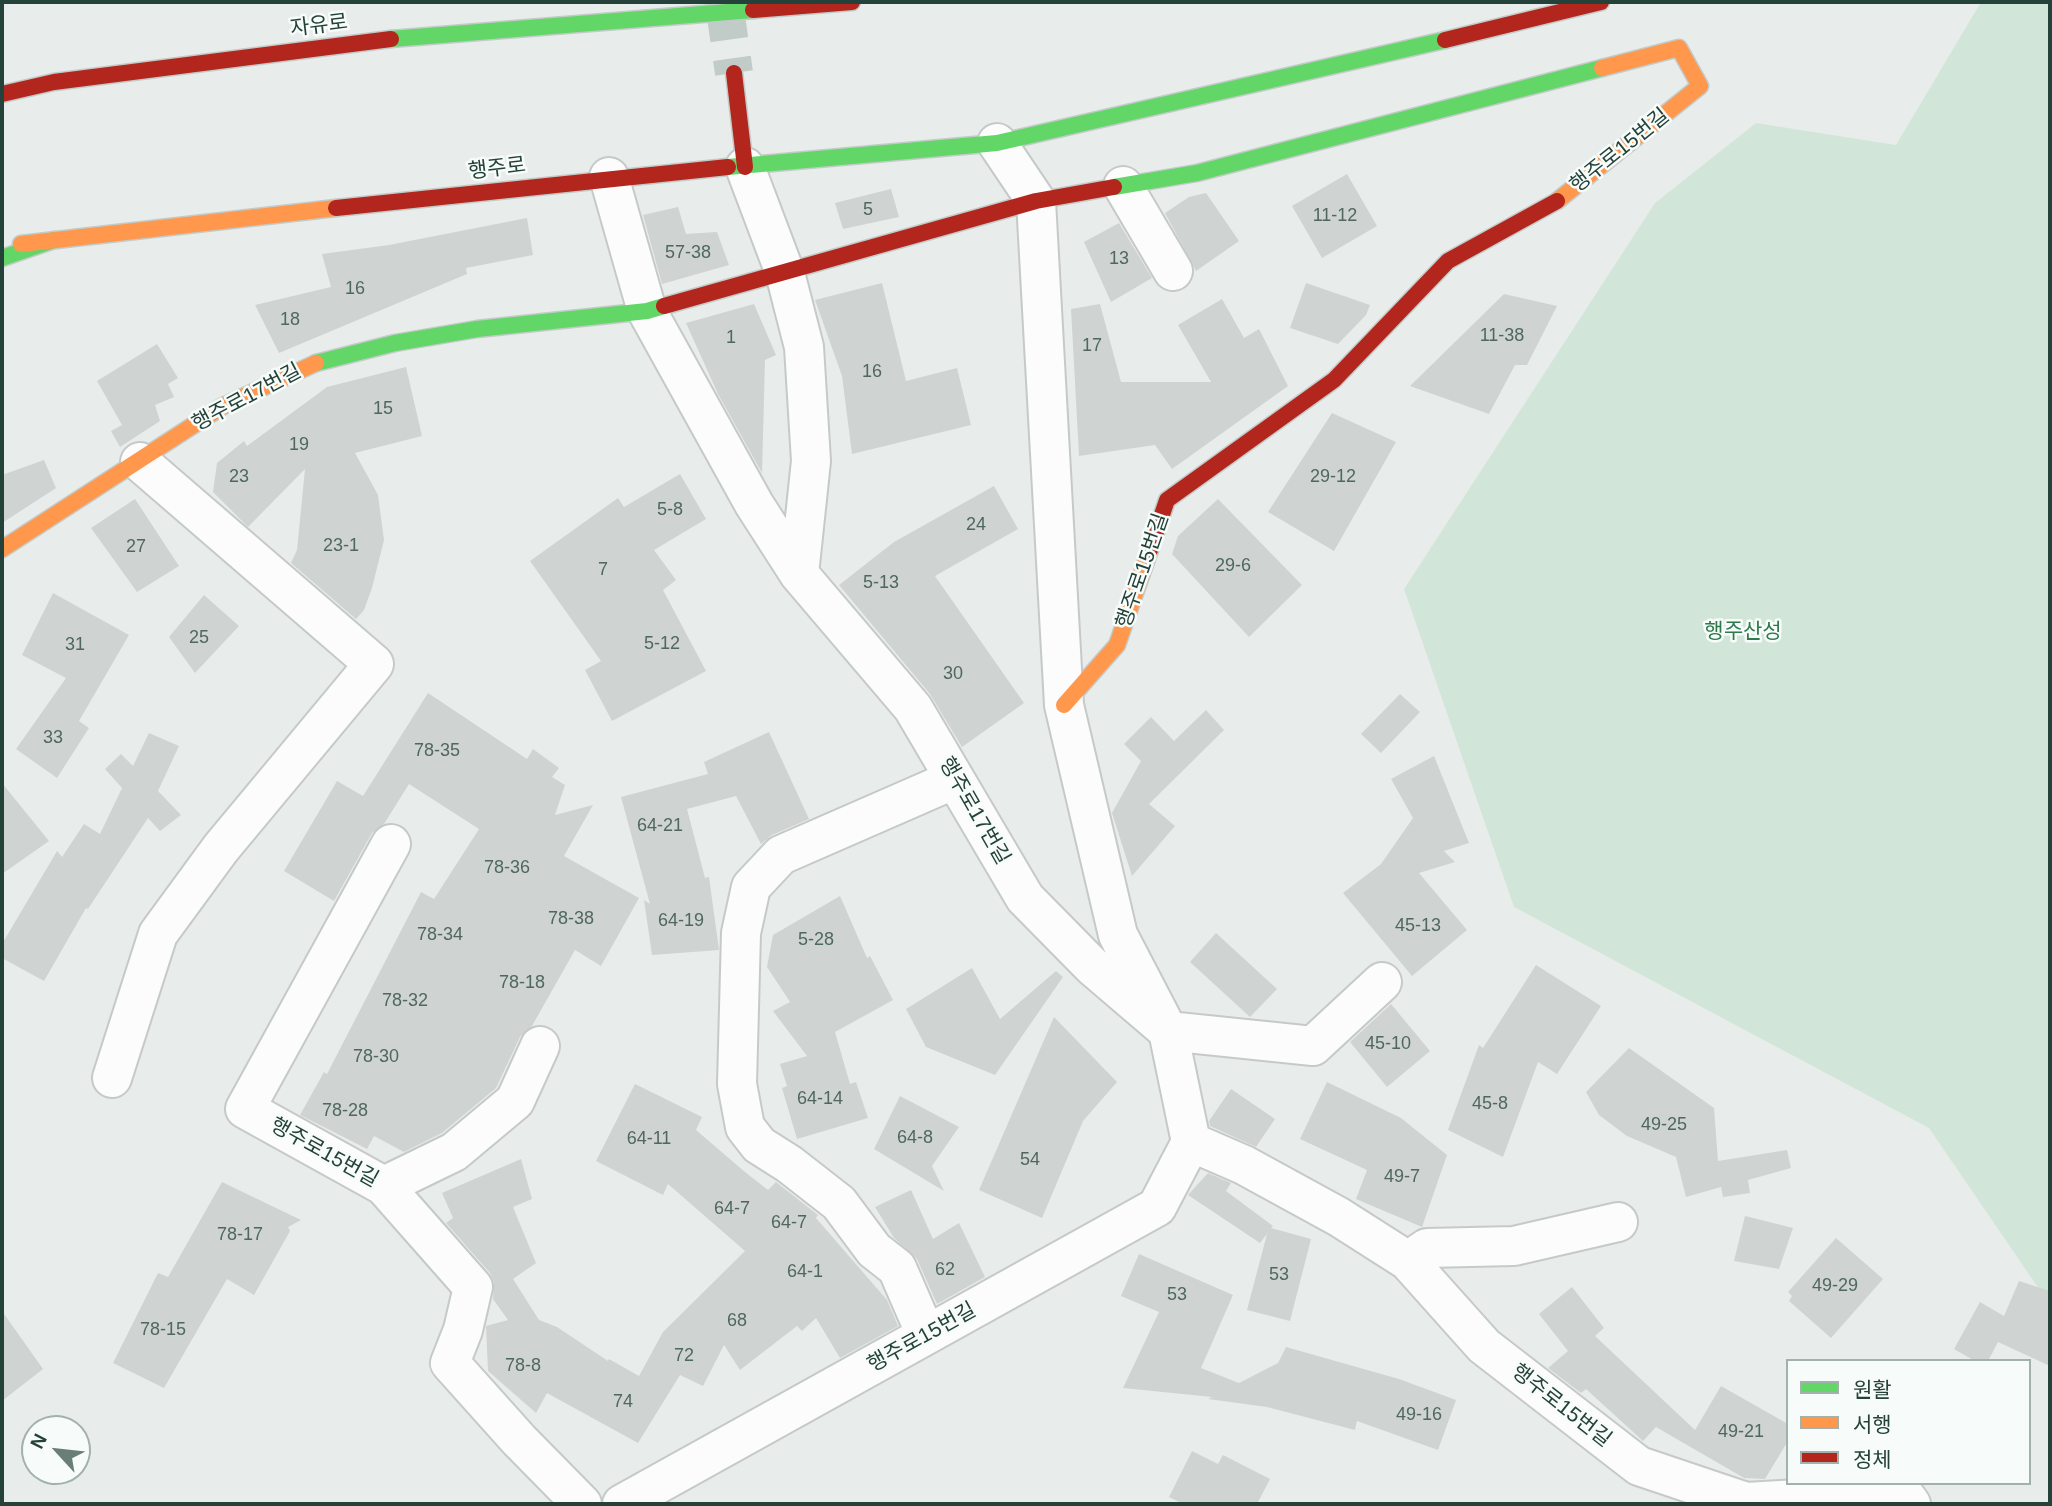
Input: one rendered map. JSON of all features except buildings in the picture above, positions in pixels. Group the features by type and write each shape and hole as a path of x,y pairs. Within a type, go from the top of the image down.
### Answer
{"main road":[{"name":"자유로","path":"2,94 81,78 382,40 852,2"},
{"name":"행주로","path":"2,246 609,177 997,143 1389,54 1601,2"},
{"name":"행주로15번길","path":"785,273 1036,201 1197,173 1679,48 1700,86 1556,202 1448,261 1334,380 1167,500 1117,646 1065,705"},
{"path":"734,73 745,167"},
{"path":"2,258 54,240"},
{"name":"행주로17번길","path":"2,549 223,406 305,366 395,343 477,329 647,311 785,273"}],"street":[{"path":"997,143 1036,201 1065,705 1118,935 1168,1031 1191,1142"},
{"path":"745,167 785,273 804,347 811,461 799,574"},
{"path":"609,177 647,311"},
{"path":"1123,186 1172,271"},
{"name":"행주로17번길","path":"647,311 754,504 799,574 913,708 1025,898 1092,966 1168,1031"},
{"path":"112,1078 158,934 221,848 374,664 140,461"},
{"path":"926,1335 897,1268 874,1250 839,1203 789,1164 759,1145 745,1127 737,1084 741,933 751,887 781,855 955,779"},
{"name":"행주로15번길","path":"391,844 245,1109 384,1186 473,1287 463,1330 450,1363 519,1440 582,1504"},
{"path":"1168,1031 1313,1046 1382,982"},
{"path":"384,1186 454,1153 516,1101 540,1046"},
{"name":"행주로15번길","path":"622,1504 1157,1207 1191,1142 1244,1165 1408,1261 1485,1346 1639,1466 1747,1503 1909,1494"},
{"path":"1408,1261 1427,1248 1514,1247 1619,1222"}],"green space":[{"name":"행주산성","path":"1981,2 2050,2 2050,1305 1929,1128 1514,907 1404,589 1655,203 1756,123 1896,145"}],"tunnel":[{"path":"724,2 734,73"}],"traffic: fast":[{"path":"391,39 753,10"},
{"path":"997,143 1445,40"},
{"path":"1114,187 1197,173 1602,68"},
{"path":"728,167 997,143"},
{"path":"2,258 54,240"},
{"path":"316,363 395,343 477,329 647,311 664,306"}],"traffic: slow":[{"path":"1557,201 1700,86 1679,48 1602,68"},
{"path":"21,244 336,208"},
{"path":"2,549 223,406 316,363"},
{"path":"1064,705 1117,645 1150,550"}],"traffic: jam":[{"path":"753,10 852,2"},
{"path":"1445,40 1601,2"},
{"path":"2,94 54,82 391,39"},
{"path":"734,73 745,167"},
{"path":"336,208 728,167"},
{"path":"664,306 1036,201 1114,187"},
{"path":"1150,550 1167,500 1334,380 1448,261 1557,201"}]}
